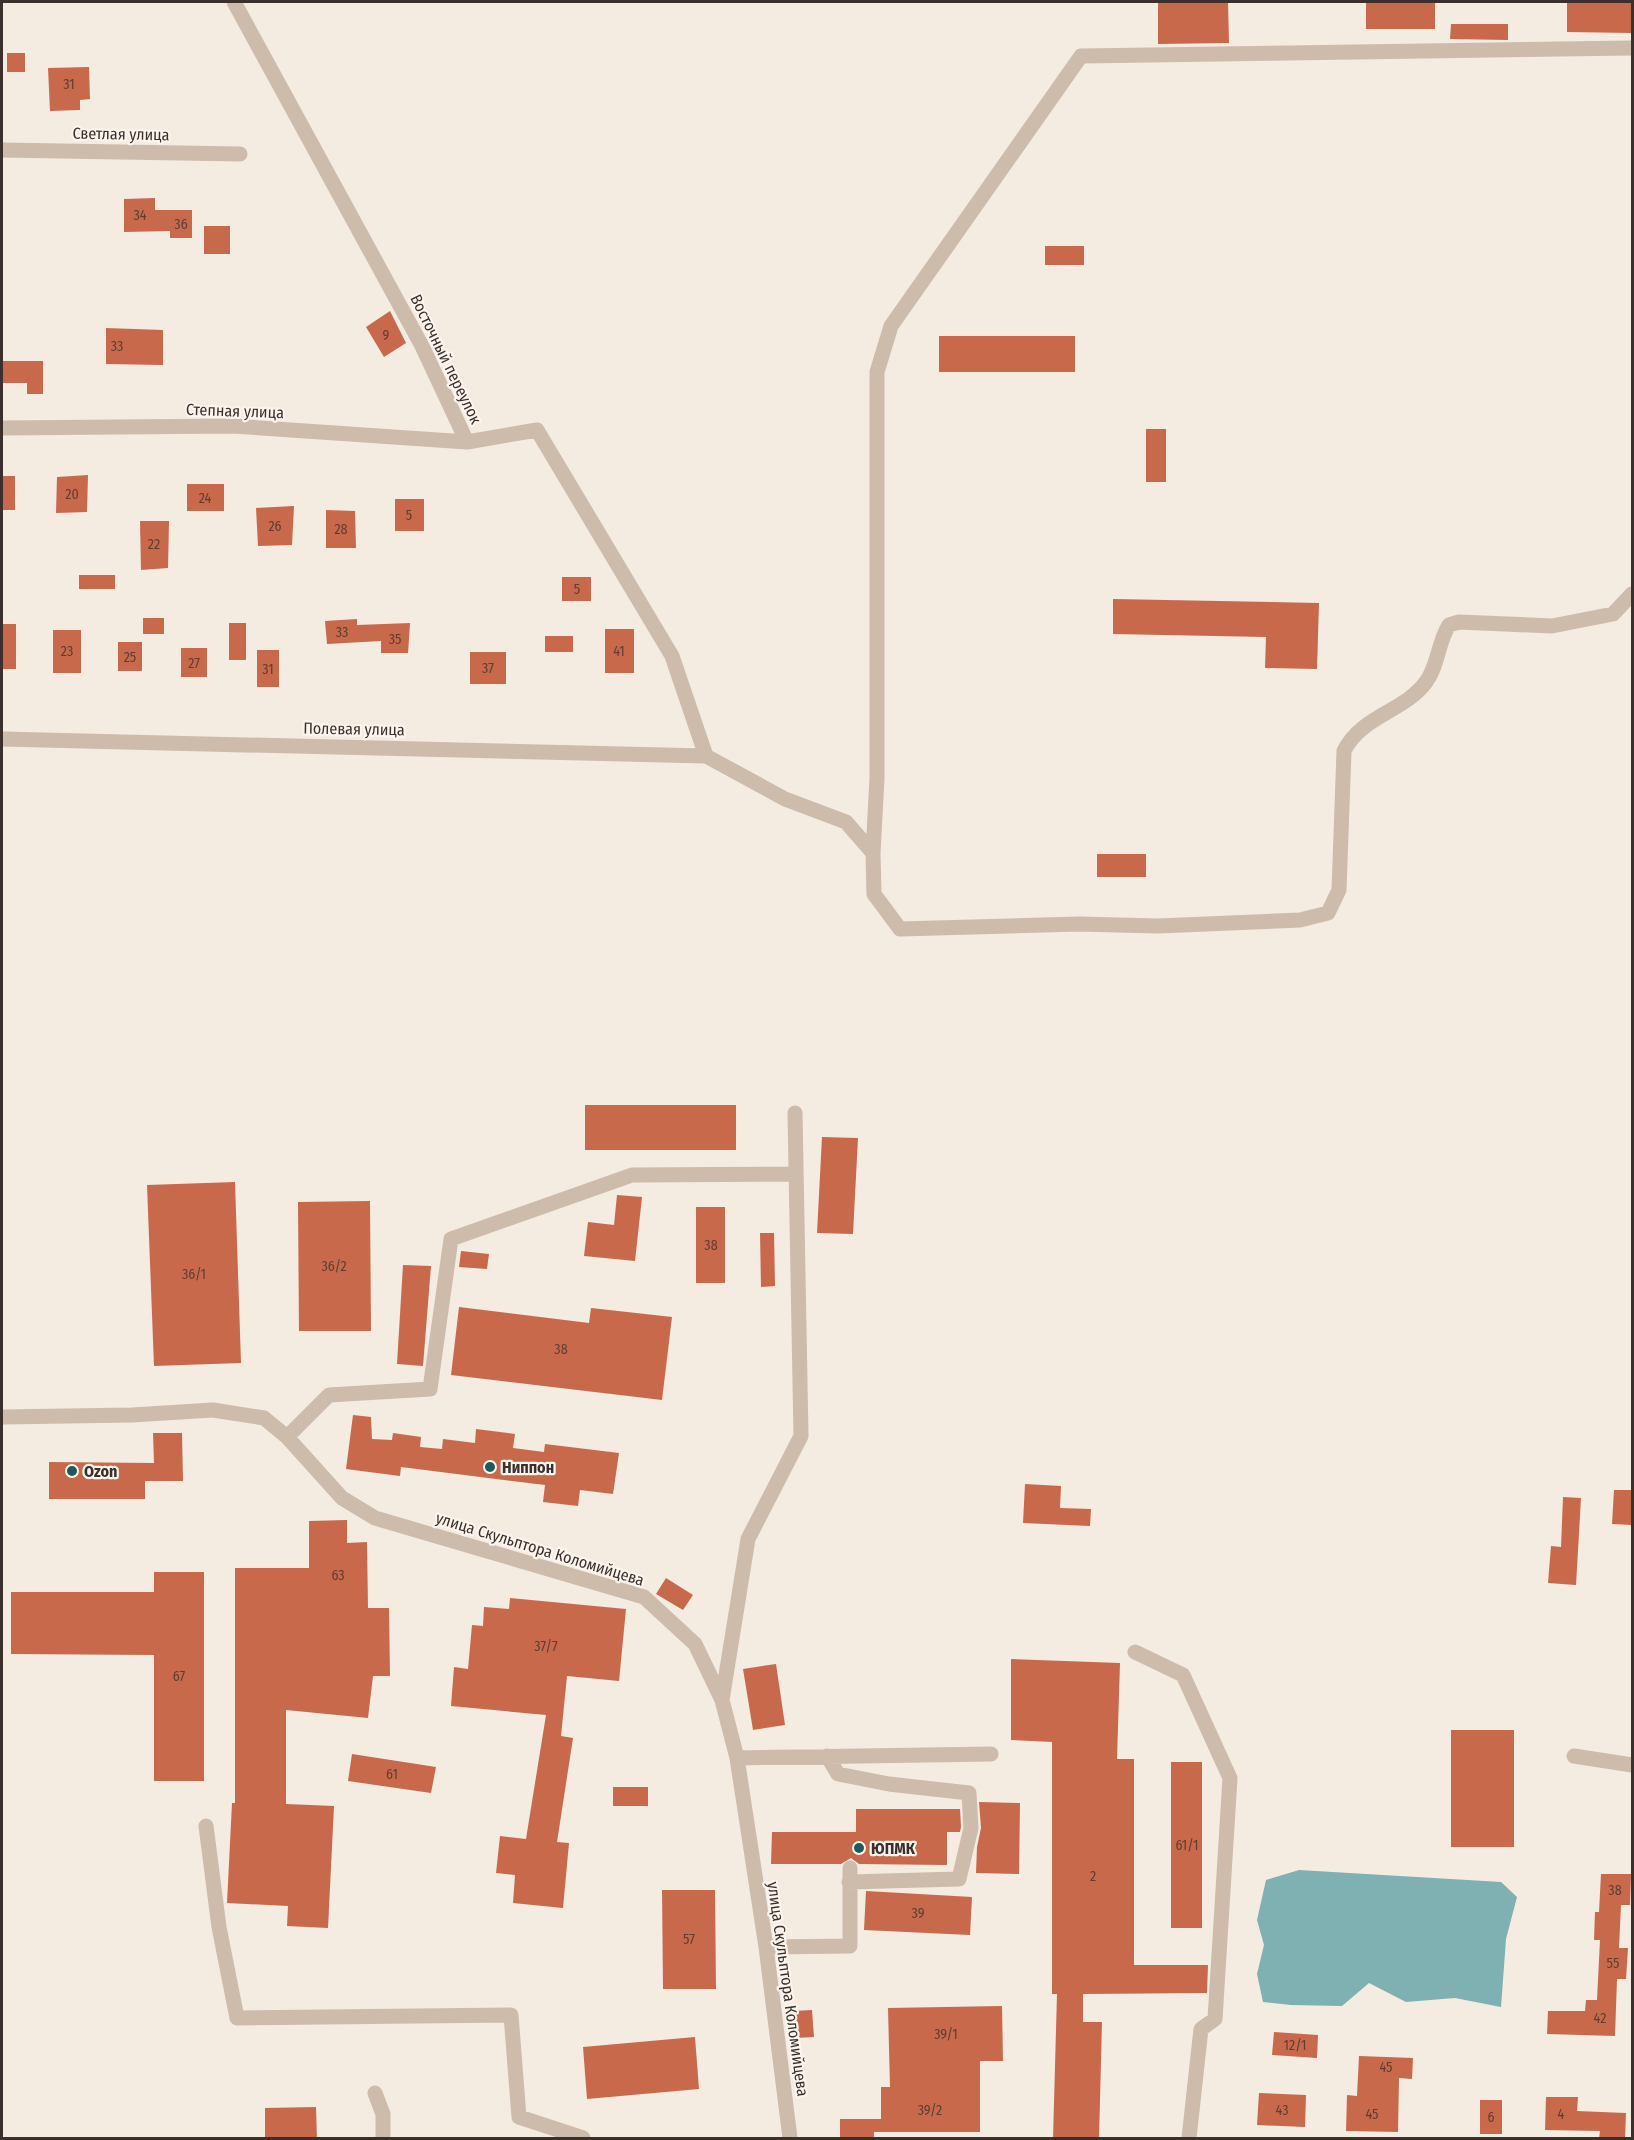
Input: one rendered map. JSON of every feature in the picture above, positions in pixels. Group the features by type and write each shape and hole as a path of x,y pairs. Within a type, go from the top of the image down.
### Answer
{"street":[{"name":"Восточный переулок","path":"234,2 422,346 467,442 537,430 672,656 706,756"},
{"path":"1632,48 1081,56 891,326 877,372 877,778 873,894 900,929 1079,924 1158,926 1300,920 1328,913 1339,890 1344,751 1350,738 1360,729 1416,692 1427,681 1449,625 1459,622 1552,626 1613,614 1632,594"},
{"name":"Светлая улица","path":"2,150 240,154"},
{"name":"Степная улица","path":"2,428 233,426 467,442"},
{"name":"Полевая улица","path":"2,739 706,756"},
{"path":"706,756 785,799 846,822 873,853"},
{"path":"722,1700 748,1539 801,1436 795,1113"},
{"path":"287,1437 329,1395 430,1389 452,1239 632,1174 796,1174"},
{"name":"улица Скульптора Коломийцева","path":"2,1417 132,1415 213,1410 264,1419 287,1437 342,1498 375,1518 644,1597 695,1644 722,1700 736,1758 766,1947 790,2139"},
{"path":"1135,1652 1183,1675 1230,1778 1215,2019 1201,2029 1189,2139"},
{"path":"736,1758 991,1754"},
{"path":"766,1947 850,1946 849,1875 959,1879 971,1828 969,1793 889,1784 838,1774 827,1756"},
{"path":"1574,1756 1632,1765"},
{"path":"206,1826 219,1927 237,2019 511,2015 519,2117 583,2139"},
{"path":"375,2093 383,2114 383,2139"}],"water":[{"path":"1299,1870 1501,1882 1517,1897 1506,1939 1501,2007 1455,1998 1406,2002 1369,1983 1342,2006 1263,2002 1257,1974 1264,1945 1257,1920 1266,1880"}],"building":[{"path":"1158,2 1228,2 1229,43 1158,44"},
{"path":"1366,2 1435,2 1435,29 1366,29"},
{"path":"1567,2 1632,2 1632,33 1567,32"},
{"path":"1451,24 1508,24 1508,40 1450,39"},
{"path":"7,53 25,53 25,72 7,72"},
{"path":"89,67 90,99 80,100 80,110 50,111 48,68"},
{"path":"155,198 155,210 192,210 192,238 170,238 170,231 124,232 124,199"},
{"path":"204,226 230,226 230,254 204,254"},
{"path":"1045,246 1084,246 1084,265 1045,265"},
{"path":"390,311 406,343 384,357 366,327"},
{"path":"106,328 163,330 163,365 106,364"},
{"path":"939,336 1075,336 1075,372 939,372"},
{"path":"2,361 43,361 43,394 27,394 27,383 2,383"},
{"path":"1146,429 1166,429 1166,482 1146,482"},
{"path":"88,475 87,512 56,513 57,477"},
{"path":"2,476 15,476 15,510 2,510"},
{"path":"187,484 224,484 224,511 187,511"},
{"path":"395,499 424,499 424,531 395,531"},
{"path":"294,506 292,545 258,546 256,508"},
{"path":"326,510 355,511 356,548 326,548"},
{"path":"140,521 169,521 168,568 141,570"},
{"path":"79,575 115,575 115,589 79,589"},
{"path":"562,577 591,577 591,601 562,601"},
{"path":"1113,599 1319,603 1317,669 1265,668 1266,637 1113,634"},
{"path":"143,618 164,618 164,634 143,634"},
{"path":"357,619 357,625 410,623 408,653 381,653 381,641 327,644 325,621"},
{"path":"229,623 246,623 246,660 229,660"},
{"path":"2,624 16,624 16,669 2,669"},
{"path":"605,629 634,629 634,673 605,673"},
{"path":"53,630 81,630 81,673 53,673"},
{"path":"545,636 573,636 573,652 545,652"},
{"path":"118,642 142,642 142,671 118,671"},
{"path":"181,648 207,648 207,677 181,677"},
{"path":"257,650 279,650 279,687 257,687"},
{"path":"470,652 506,652 506,684 470,684"},
{"path":"1097,854 1146,854 1146,877 1097,877"},
{"path":"585,1105 736,1105 736,1150 585,1150"},
{"path":"822,1137 858,1138 853,1234 817,1233"},
{"path":"235,1182 241,1363 154,1366 147,1185"},
{"path":"617,1195 642,1197 635,1261 584,1256 588,1222 614,1225"},
{"path":"370,1201 371,1331 299,1331 298,1202"},
{"path":"696,1207 725,1207 725,1283 696,1283"},
{"path":"760,1233 774,1233 775,1286 761,1287"},
{"path":"461,1251 489,1254 487,1269 459,1267"},
{"path":"403,1265 431,1266 423,1366 397,1364"},
{"path":"459,1307 589,1323 591,1308 672,1317 662,1400 451,1375"},
{"path":"353,1415 371,1417 372,1439 392,1440 393,1433 421,1437 420,1447 442,1449 443,1439 475,1443 476,1429 515,1434 513,1448 544,1452 545,1444 619,1453 613,1494 580,1490 578,1506 543,1502 545,1485 401,1467 400,1476 346,1469"},
{"path":"153,1433 182,1433 183,1481 145,1481 145,1499 49,1499 49,1462 154,1463"},
{"path":"1025,1484 1061,1486 1060,1508 1091,1509 1090,1526 1023,1523"},
{"path":"1614,1490 1632,1490 1632,1525 1612,1524"},
{"path":"1563,1497 1581,1498 1576,1585 1548,1583 1551,1546 1561,1547"},
{"path":"347,1520 347,1543 367,1542 368,1608 389,1608 390,1676 373,1676 368,1718 286,1710 286,1804 334,1806 328,1928 287,1926 288,1906 227,1903 232,1803 235,1803 235,1568 309,1568 309,1521"},
{"path":"154,1572 204,1572 204,1781 154,1781 154,1655 11,1654 11,1592 154,1592"},
{"path":"666,1578 693,1595 683,1610 656,1594"},
{"path":"510,1598 626,1609 619,1681 567,1676 561,1736 573,1738 557,1842 569,1843 563,1908 513,1903 515,1875 496,1873 500,1836 526,1839 546,1715 451,1706 454,1667 468,1669 472,1625 483,1626 484,1607 509,1609"},
{"path":"1011,1659 1120,1663 1117,1759 1134,1759 1134,1965 1208,1965 1207,1993 1083,1994 1083,2022 1102,2022 1099,2139 1053,2139 1057,1994 1052,1994 1052,1742 1011,1740"},
{"path":"776,1664 785,1725 753,1730 743,1669"},
{"path":"1451,1730 1514,1730 1514,1847 1451,1847"},
{"path":"352,1754 436,1767 431,1793 348,1781"},
{"path":"1171,1762 1202,1762 1202,1928 1171,1928"},
{"path":"613,1787 648,1787 648,1806 613,1806"},
{"path":"979,1802 1020,1803 1019,1874 976,1873 977,1847 981,1828"},
{"name":"ЮПМК","path":"856,1809 960,1809 960,1832 947,1832 947,1865 859,1864 851,1858 841,1864 771,1864 772,1832 856,1832"},
{"path":"1601,1874 1631,1874 1630,1905 1621,1905 1619,1948 1628,1948 1626,1979 1617,1979 1615,2036 1547,2034 1548,2011 1585,2011 1586,2000 1597,2000 1600,1940 1594,1940 1595,1912 1599,1912"},
{"path":"662,1890 715,1890 716,1989 663,1989"},
{"path":"866,1891 972,1897 970,1935 864,1930"},
{"path":"1002,2006 1003,2061 980,2061 980,2132 874,2132 874,2138 840,2138 840,2119 881,2119 881,2087 890,2087 888,2008"},
{"path":"812,2010 814,2037 795,2038 793,2011"},
{"path":"1274,2032 1318,2035 1317,2058 1272,2055"},
{"path":"695,2037 699,2089 587,2099 583,2047"},
{"path":"1359,2056 1413,2058 1412,2079 1399,2078 1398,2132 1346,2131 1347,2095 1357,2096"},
{"path":"1259,2093 1306,2095 1305,2127 1257,2125"},
{"path":"1546,2097 1578,2097 1577,2111 1626,2113 1625,2139 1599,2139 1600,2131 1545,2130"},
{"path":"1480,2100 1502,2100 1502,2134 1480,2134"},
{"path":"316,2107 317,2139 265,2139 265,2108"}],"place":[{"name":"Ниппон","path":"490,1467"},
{"name":"Ozon","path":"72,1471"},
{"name":"ЮПМК","path":"859,1848"}]}
